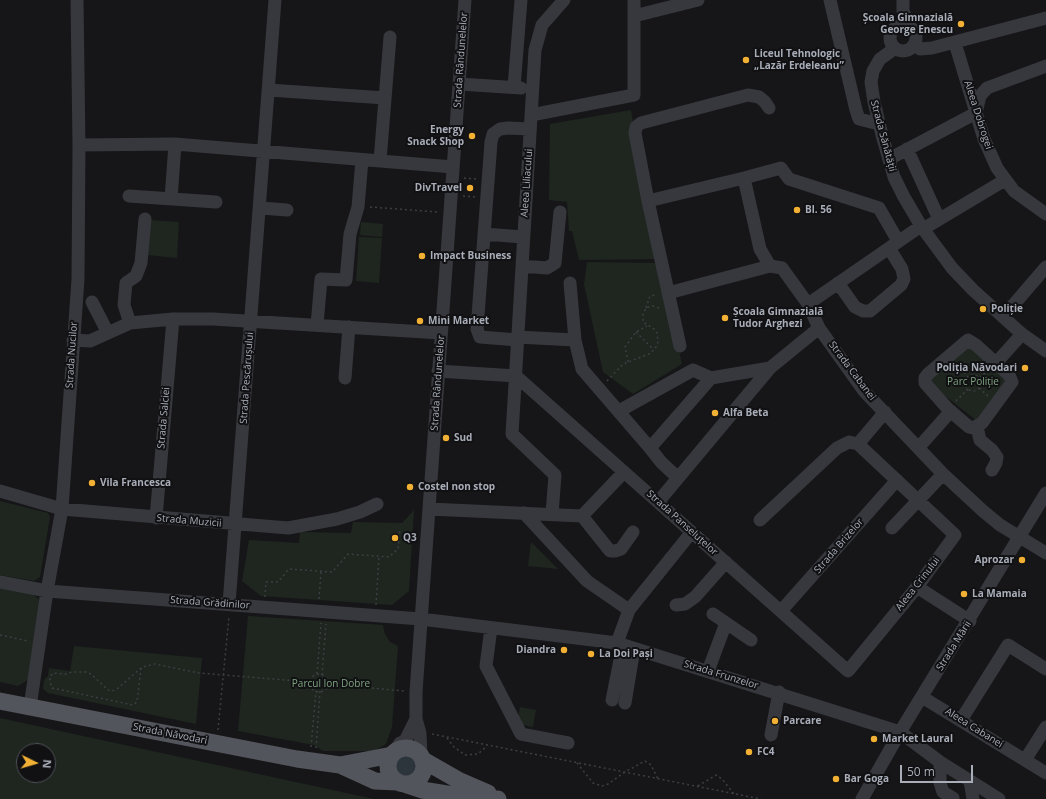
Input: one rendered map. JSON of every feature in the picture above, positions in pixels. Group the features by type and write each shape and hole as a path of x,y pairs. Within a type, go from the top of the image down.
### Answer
{"main road":[{"name":"Strada Năvodari","path":"0,701 312,761 340,765 375,781 401,783 422,790 472,798 498,799"},
{"path":"422,758 425,766 420,778 410,784 401,783 390,773 388,767 393,754 399,749 410,748 422,758 472,787 503,799"},
{"name":"Strada Năvodari","path":"340,765 393,754"}],"street":[{"name":"Strada Nucilor","path":"30,707 47,591 62,509 74,340 78,278 79,145 77,0"},
{"name":"Strada Pescărușului","path":"229,604 276,0"},
{"name":"Strada Rândunelelor","path":"422,758 420,733 416,719 416,692 450,213 456,172 459,84 465,0"},
{"path":"514,87 521,0"},
{"name":"Aleea Liliacului","path":"552,514 555,474 512,434 535,50 542,25 564,0"},
{"path":"531,115 634,95 634,0"},
{"path":"634,16 698,0"},
{"path":"830,0 859,118 879,124"},
{"path":"903,0 903,11 909,26 915,33 915,45"},
{"path":"915,45 920,49 932,48 1046,20"},
{"path":"909,26 901,25 893,29 890,37 894,49 906,52 915,45"},
{"path":"380,161 390,37"},
{"name":"Aleea Dobrogei","path":"955,42 984,139 998,168 1005,180 1025,201 1046,214"},
{"name":"Strada Sănătății","path":"894,49 880,59 873,71 872,90 879,124 894,176 922,227 952,268 973,290 1022,334 1046,351"},
{"path":"888,159 976,113 980,96 987,88 1046,66"},
{"path":"459,84 532,89"},
{"path":"269,90 385,98"},
{"path":"680,346 673,315 662,297 648,201 635,133 636,127 641,123 748,95 759,97 769,108"},
{"path":"530,129 500,129 493,134 491,142 477,334 480,337 486,338 575,340"},
{"path":"171,199 175,144"},
{"path":"79,145 175,144 380,161 456,172"},
{"path":"907,149 939,219"},
{"path":"317,325 321,278 346,280 350,234 358,206 362,160"},
{"path":"648,201 781,168 789,179 879,208 902,269 904,279 901,286 870,311 863,311 854,307 838,283"},
{"path":"662,297 770,266 760,249 744,178"},
{"path":"808,304 922,227 939,219 1005,180"},
{"path":"129,196 216,202"},
{"path":"261,208 287,210"},
{"path":"522,266 547,268 555,263 560,212"},
{"path":"130,323 124,305 126,283 136,276 141,263 145,219"},
{"path":"484,234 523,237"},
{"name":"Strada Cabanei","path":"770,266 782,268 808,304 819,328 864,391 943,474 983,511 1046,553"},
{"path":"1003,317 1046,267"},
{"path":"570,283 575,340 582,369 661,462 678,478"},
{"path":"92,302 108,333"},
{"path":"74,340 90,341 130,323 173,319 252,321 441,333"},
{"name":"Strada Salciei","path":"156,518 173,319"},
{"path":"345,378 349,327"},
{"path":"658,502 770,368 819,328"},
{"path":"996,363 1022,334"},
{"path":"968,340 973,342 1009,375 1012,382 977,428 969,427 950,410 925,382 925,378 968,340"},
{"path":"619,411 693,370 711,378 770,368"},
{"path":"438,371 516,376"},
{"name":"Strada Panseluțelor","path":"516,376 848,671"},
{"path":"650,448 711,378"},
{"path":"919,448 950,410"},
{"path":"858,444 885,412"},
{"path":"977,428 980,440 992,450 997,457 996,463 992,470"},
{"path":"760,520 838,448 849,442 858,444 918,501"},
{"path":"582,516 624,472"},
{"path":"892,528 943,474"},
{"name":"Strada Brizelor","path":"781,611 897,480"},
{"name":"Strada Muzicii","path":"0,491 62,509 235,525 288,528 337,519 377,504"},
{"name":"Strada Mării","path":"862,799 900,732 970,621 1046,493"},
{"name":"Aleea Crinului","path":"848,671 917,587 955,535 918,501"},
{"path":"429,509 582,516 610,550 615,551 622,549 633,532"},
{"path":"524,513 587,581 629,610"},
{"path":"618,701 629,610 691,533"},
{"path":"676,605 685,604 695,597 726,562"},
{"name":"Strada Grădinilor","path":"0,582 47,591 421,619"},
{"path":"917,587 970,621"},
{"path":"713,614 751,640"},
{"name":"Strada Frunzelor","path":"421,619 624,646 779,692 900,732 940,762 999,799"},
{"path":"708,671 726,623"},
{"path":"491,628 486,666 521,734 568,743"},
{"path":"961,720 1008,645 1046,669"},
{"path":"772,735 779,692"},
{"name":"Aleea Cabanei","path":"922,697 1046,773"},
{"name":"Strada Rândunelelor","path":"393,754 400,743 405,741 416,719"},
{"path":"1025,760 1046,727"},
{"path":"940,762 940,783 943,792 953,798"},
{"path":"970,781 973,799"}],"path":[{"path":"456,172 488,180"},
{"path":"458,196 487,198"},
{"path":"358,206 450,213"},
{"path":"600,389 623,364 649,354 653,350 658,342 656,333 654,329 647,326 643,322 643,314 650,296 655,294 662,297 658,308"},
{"path":"646,308 653,306 673,315"},
{"path":"628,362 625,347 636,332 647,326"},
{"path":"636,332 653,350"},
{"path":"950,355 968,377"},
{"path":"972,375 977,376 981,382 980,388 975,391 968,389 965,382 968,377 972,375"},
{"path":"950,410 968,389"},
{"path":"264,607 266,582 278,582 289,569 332,572 348,554 389,557 398,549 400,529"},
{"path":"375,615 379,556"},
{"path":"321,572 322,675"},
{"path":"214,742 218,728 229,604"},
{"path":"317,674 322,611"},
{"path":"0,635 39,643"},
{"path":"141,668 137,702 133,705 52,688 50,682 50,677 53,673 66,674 72,672 86,672 91,674 108,690 112,691 141,668 149,664 199,673 310,682"},
{"path":"317,674 322,675 326,677 327,684 325,689 316,691 311,688 310,682 312,677 317,674"},
{"path":"327,684 416,692"},
{"path":"312,761 316,691"},
{"path":"312,761 320,691"},
{"path":"420,733 428,733 486,746 761,799"},
{"path":"447,738 454,747 465,755 478,754 486,746"},
{"path":"578,764 593,783 602,786 608,784 625,772 645,761 648,762 658,779"},
{"path":"697,787 716,775 722,779 734,794"}],"green space":[{"path":"631,110 656,259 579,260 572,231 569,231 567,202 549,200 550,124"},
{"path":"149,220 179,222 177,258 147,255"},
{"path":"361,222 383,224 382,237 360,235"},
{"path":"359,237 382,238 379,283 356,281"},
{"path":"587,262 659,263 682,364 633,394 603,372 584,284"},
{"name":"Parc Poliție","path":"968,346 1008,377 977,421 931,385 931,377"},
{"path":"0,501 48,513 50,517 40,577 34,581 0,575"},
{"path":"414,510 409,591 392,605 261,596 242,581 249,540 299,543 300,532 351,533 353,522 402,523"},
{"path":"531,542 558,569 528,566"},
{"path":"0,586 30,592 40,600 28,680 18,686 0,682"},
{"name":"Parcul Ion Dobre","path":"248,616 383,625 385,634 390,642 398,646 392,727 386,744 374,751 323,751 314,745 238,731"},
{"path":"74,646 202,658 196,724 48,693 43,689 44,680 48,676 49,668 70,671"},
{"path":"520,707 536,710 533,727 517,724"},
{"path":"0,718 374,799 0,799"}],"shaded area":[{"path":"406,756 413,759 416,766 413,773 406,776 399,773 396,766 399,759"}],"place":[{"name":"Școala Gimnazială George Enescu","path":"961,24"},
{"name":"Liceul Tehnologic „Lazăr Erdeleanu”","path":"746,60"},
{"name":"Energy Snack Shop","path":"472,136"},
{"name":"DivTravel","path":"470,188"},
{"name":"Bl. 56","path":"797,210"},
{"name":"Impact Business","path":"422,256"},
{"name":"Poliție","path":"983,309"},
{"name":"Școala Gimnazială Tudor Arghezi","path":"725,318"},
{"name":"Mini Market","path":"420,321"},
{"name":"Poliția Năvodari","path":"1025,368"},
{"name":"Alfa Beta","path":"715,413"},
{"name":"Sud","path":"446,438"},
{"name":"Vila Francesca","path":"92,483"},
{"name":"Costel non stop","path":"410,487"},
{"name":"Q3","path":"395,538"},
{"name":"Aprozar","path":"1022,560"},
{"name":"La Mamaia","path":"964,594"},
{"name":"Diandra","path":"564,650"},
{"name":"La Doi Pași","path":"591,654"},
{"name":"Parcare","path":"775,721"},
{"name":"Market Laural","path":"874,739"},
{"name":"FC4","path":"749,752"},
{"name":"Bar Goga","path":"836,779"}]}
